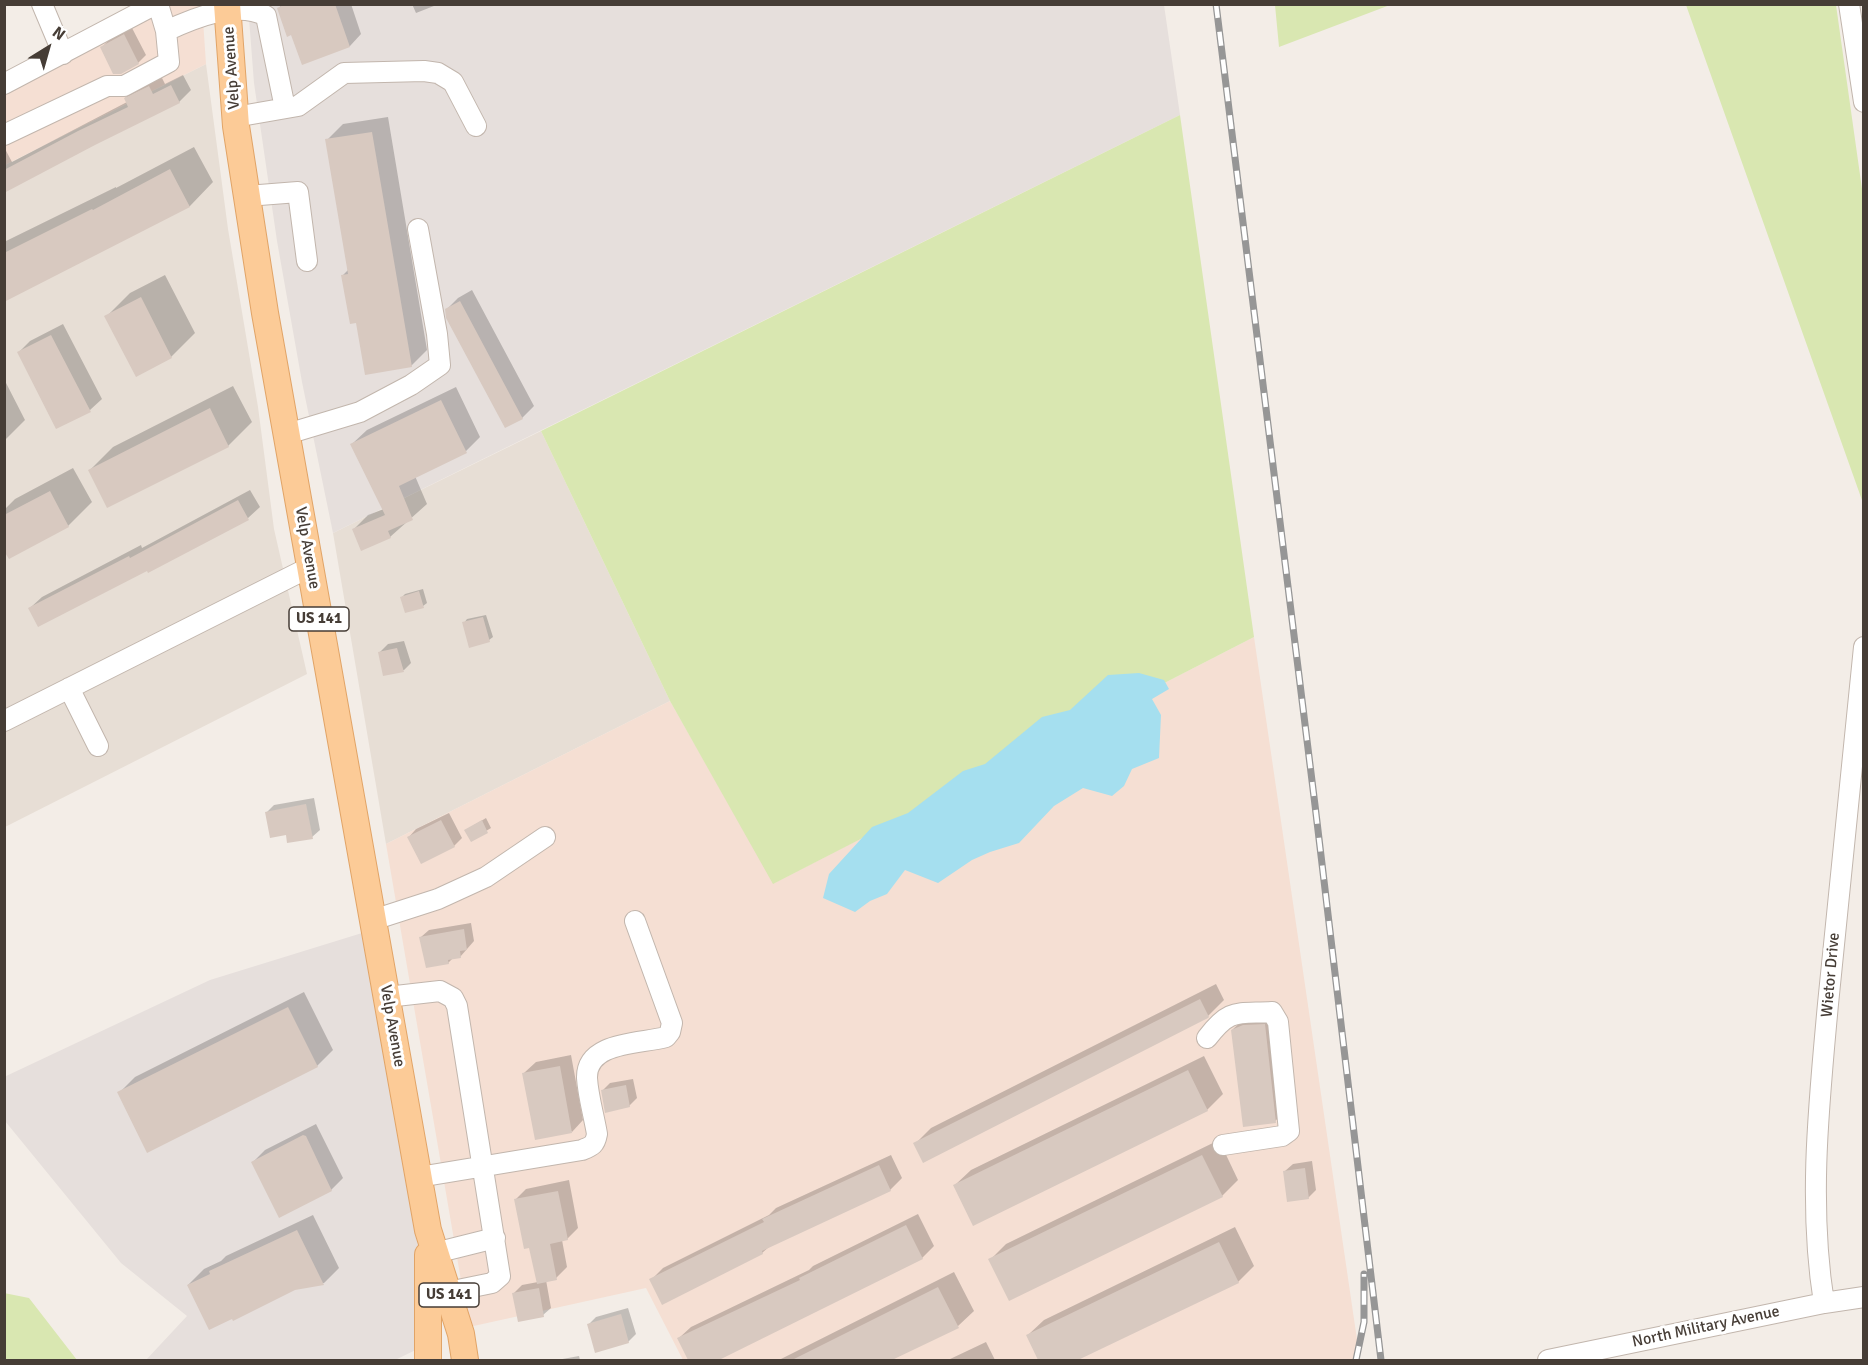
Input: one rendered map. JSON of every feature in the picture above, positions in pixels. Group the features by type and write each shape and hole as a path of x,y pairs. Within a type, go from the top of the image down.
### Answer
{"main road":[{"name":"Velp Avenue","path":"227,6 235,117 310,567 419,1177 432,1241 461,1334 465,1360"},
{"name":"Velp Avenue","path":"428,1360 432,1241"}],"street":[{"path":"42,4 63,54"},
{"path":"4,84 157,4 166,31 169,62 124,86 107,86 4,135"},
{"path":"1849,4 1863,102"},
{"path":"166,31 227,6 258,9 266,16 285,108"},
{"path":"235,117 298,106 344,73 424,70 438,73 453,82 476,126"},
{"path":"247,196 298,192 307,261"},
{"path":"287,434 360,412 411,386 440,365 418,229"},
{"path":"4,721 310,567"},
{"name":"Wietor Drive","path":"1824,1303 1816,1243 1819,1105 1863,647"},
{"path":"69,688 98,746"},
{"path":"373,920 438,900 476,881 546,837"},
{"path":"419,1177 582,1150 596,1142 597,1134 587,1077 590,1062 596,1055 608,1049 666,1037 672,1023 635,921"},
{"path":"387,998 440,991 453,998 457,1006 500,1276 492,1283 448,1292"},
{"path":"1207,1038 1220,1022 1230,1015 1272,1012 1278,1023 1289,1131 1282,1136 1223,1145"},
{"path":"432,1241 495,1238"},
{"name":"North Military Avenue","path":"1548,1360 1863,1297"}],"shaded area":[{"path":"139,5 202,5 206,64 5,165 5,76"},
{"path":"248,5 1164,5 1180,115 333,533 302,382 277,241 254,83"},
{"path":"206,64 228,229 258,407 274,529 307,674 5,827 5,165"},
{"path":"541,431 670,701 386,844 333,533"},
{"path":"1254,637 1360,1360 683,1360 646,1288 469,1327 386,844 670,701 774,883"},
{"path":"375,929 428,1230 428,1344 395,1360 146,1360 187,1316 121,1263 5,1121 4,1077 210,980"}],"green space":[{"path":"1275,4 1390,5 1279,47"},
{"path":"1686,5 1836,5 1864,203 1863,503"},
{"path":"1180,115 1254,637 773,884 670,701 541,431"},
{"path":"4,1293 29,1298 77,1360 5,1360"}],"water":[{"path":"1139,673 1164,680 1169,689 1152,699 1161,715 1159,758 1132,769 1124,786 1112,796 1083,788 1054,806 1019,843 972,860 938,883 905,870 887,894 870,901 855,912 823,898 829,874 872,827 908,813 963,771 985,764 1042,717 1070,710 1108,675"}],"building":[{"path":"286,4 335,4 350,47 302,65 291,35 287,37 277,8"},
{"path":"124,34 139,64 121,74 113,74 100,47"},
{"path":"171,85 180,103 4,193 4,170 128,107 124,98 149,86 153,94"},
{"path":"372,132 412,367 365,375 356,323 350,324 341,275 348,274 325,139"},
{"path":"170,169 190,207 4,302 4,253 93,210"},
{"path":"141,297 172,358 136,377 104,316"},
{"path":"460,301 523,419 505,428 446,318 445,309"},
{"path":"51,335 91,412 56,429 17,352"},
{"path":"441,400 467,453 399,486 413,520 388,531 391,538 361,551 352,529 385,515 350,444"},
{"path":"210,408 229,447 107,508 88,470"},
{"path":"50,491 69,527 9,559 4,551 4,515"},
{"path":"238,500 249,520 38,627 28,608 129,556 130,558"},
{"path":"419,591 424,608 405,613 400,597"},
{"path":"483,617 490,642 469,648 462,622"},
{"path":"397,648 404,672 383,676 378,652"},
{"path":"306,804 313,839 287,843 286,835 270,838 265,812"},
{"path":"441,820 455,847 421,864 407,837"},
{"path":"482,820 488,833 471,842 464,830"},
{"path":"464,929 467,950 460,951 461,958 448,960 449,964 426,968 419,937"},
{"path":"1200,999 1208,1018 923,1163 913,1143"},
{"path":"288,1007 318,1067 147,1153 117,1092"},
{"path":"1265,1024 1276,1123 1243,1127 1231,1030 1243,1025"},
{"path":"560,1066 572,1133 535,1140 522,1073"},
{"path":"1188,1070 1208,1111 973,1226 953,1185"},
{"path":"626,1085 630,1107 605,1113 601,1090"},
{"path":"303,1135 306,1136 332,1191 279,1218 251,1162"},
{"path":"1202,1155 1223,1197 1009,1301 988,1259"},
{"path":"879,1165 891,1191 762,1251 763,1254 662,1305 649,1279 764,1222 762,1219"},
{"path":"1305,1168 1309,1199 1287,1202 1283,1171"},
{"path":"558,1191 568,1240 550,1244 557,1280 537,1284 529,1248 524,1249 514,1199"},
{"path":"906,1225 923,1259 719,1360 688,1360 677,1338 800,1280 799,1278"},
{"path":"297,1230 324,1285 295,1290 233,1321 232,1319 209,1330 187,1285 210,1274 209,1271"},
{"path":"1219,1242 1239,1283 1078,1360 1038,1360 1026,1335"},
{"path":"938,1287 959,1328 892,1360 792,1360"},
{"path":"539,1288 544,1317 518,1322 512,1293"},
{"path":"621,1314 629,1343 595,1353 587,1324"}],"railway":[{"path":"1216,4 1381,1360"},
{"path":"1356,1360 1364,1322 1364,1274"}]}
